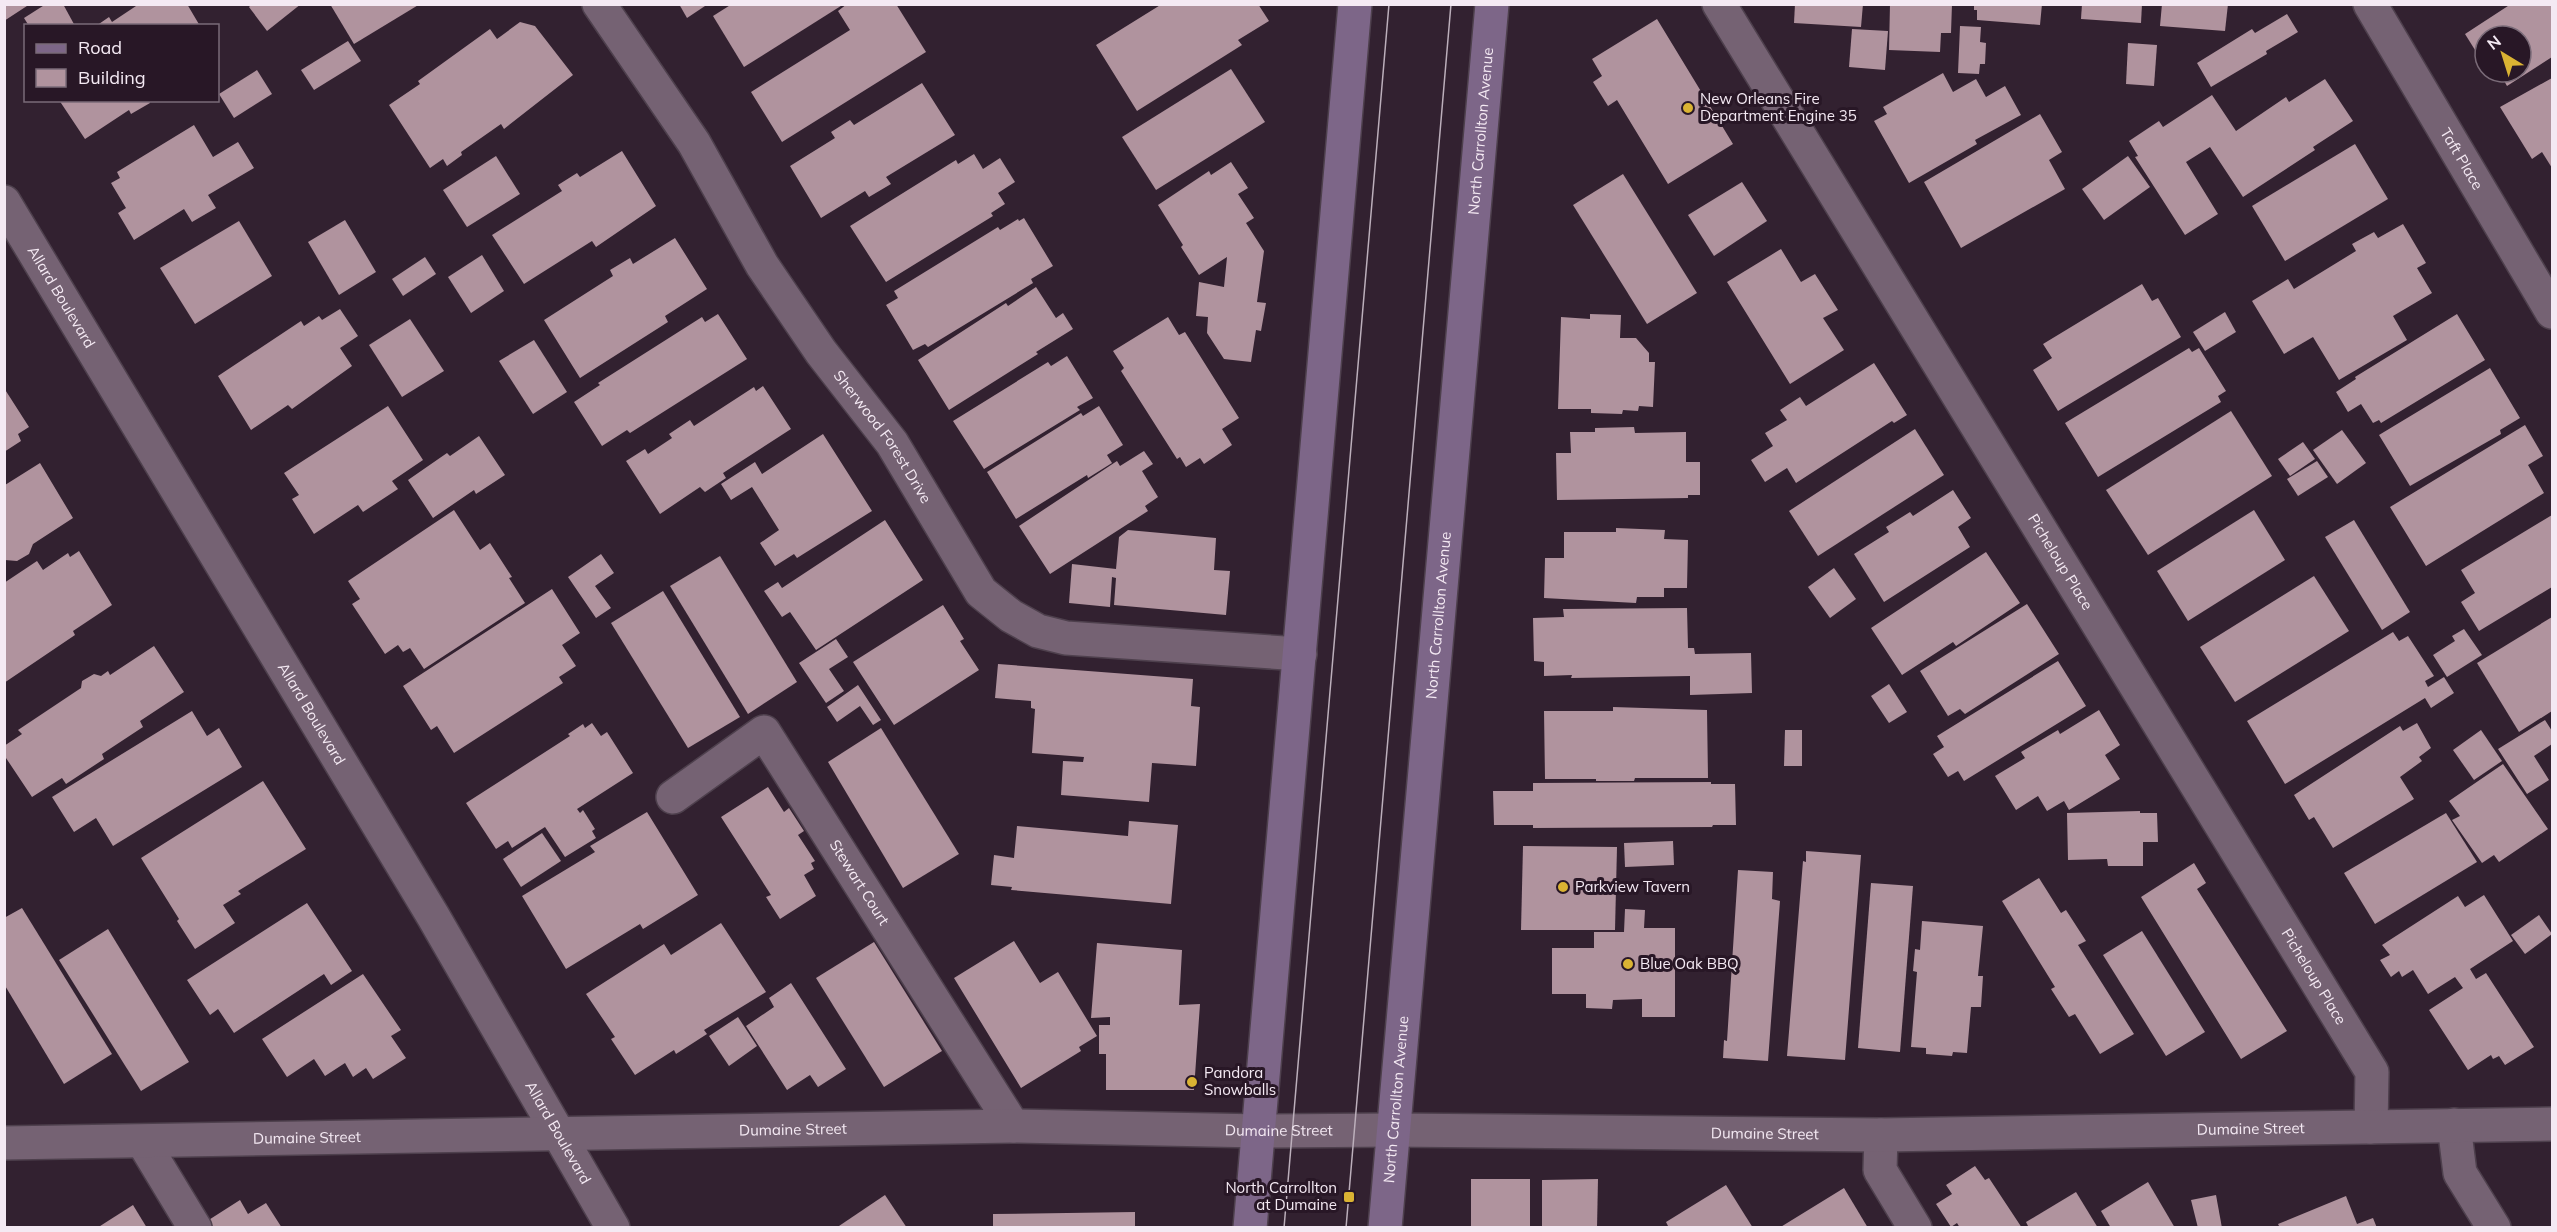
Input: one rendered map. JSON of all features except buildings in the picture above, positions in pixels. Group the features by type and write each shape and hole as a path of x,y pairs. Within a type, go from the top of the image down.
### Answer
{"main road":[{"path":"1250,1227 1355,4"},
{"name":"North Carrollton Avenue","path":"1385,1227 1492,4"}],"street":[{"name":"Sherwood Forest Drive","path":"599,4 694,143 762,265 822,351 892,443 981,592 1011,616 1038,631 1066,638 1300,654"},
{"name":"Picheloup Place","path":"1719,4 2372,1072 2371,1127"},
{"name":"Taft Place","path":"2370,4 2553,312"},
{"name":"Allard Boulevard","path":"4,202 427,905 556,1133 613,1227"},
{"name":"Stewart Court","path":"673,797 764,732 1013,1126"},
{"name":"Dumaine Street","path":"4,1143 1013,1126 1260,1131 1394,1130 1881,1135 2553,1124"},
{"path":"2454,1125 2460,1173 2494,1227"},
{"path":"1881,1135 1880,1170 1915,1227"},
{"path":"143,1142 195,1227"}],"tram line":[{"path":"1284,1228 1389,4"},
{"path":"1346,1228 1451,4"}],"place":[{"name":"New Orleans Fire Department Engine 35","path":"1688,108"},
{"name":"Parkview Tavern","path":"1563,887"},
{"name":"Blue Oak BBQ","path":"1628,964"},
{"name":"Pandora Snowballs","path":"1192,1082"},
{"name":"North Carrollton at Dumaine","path":"1349,1197"}]}
